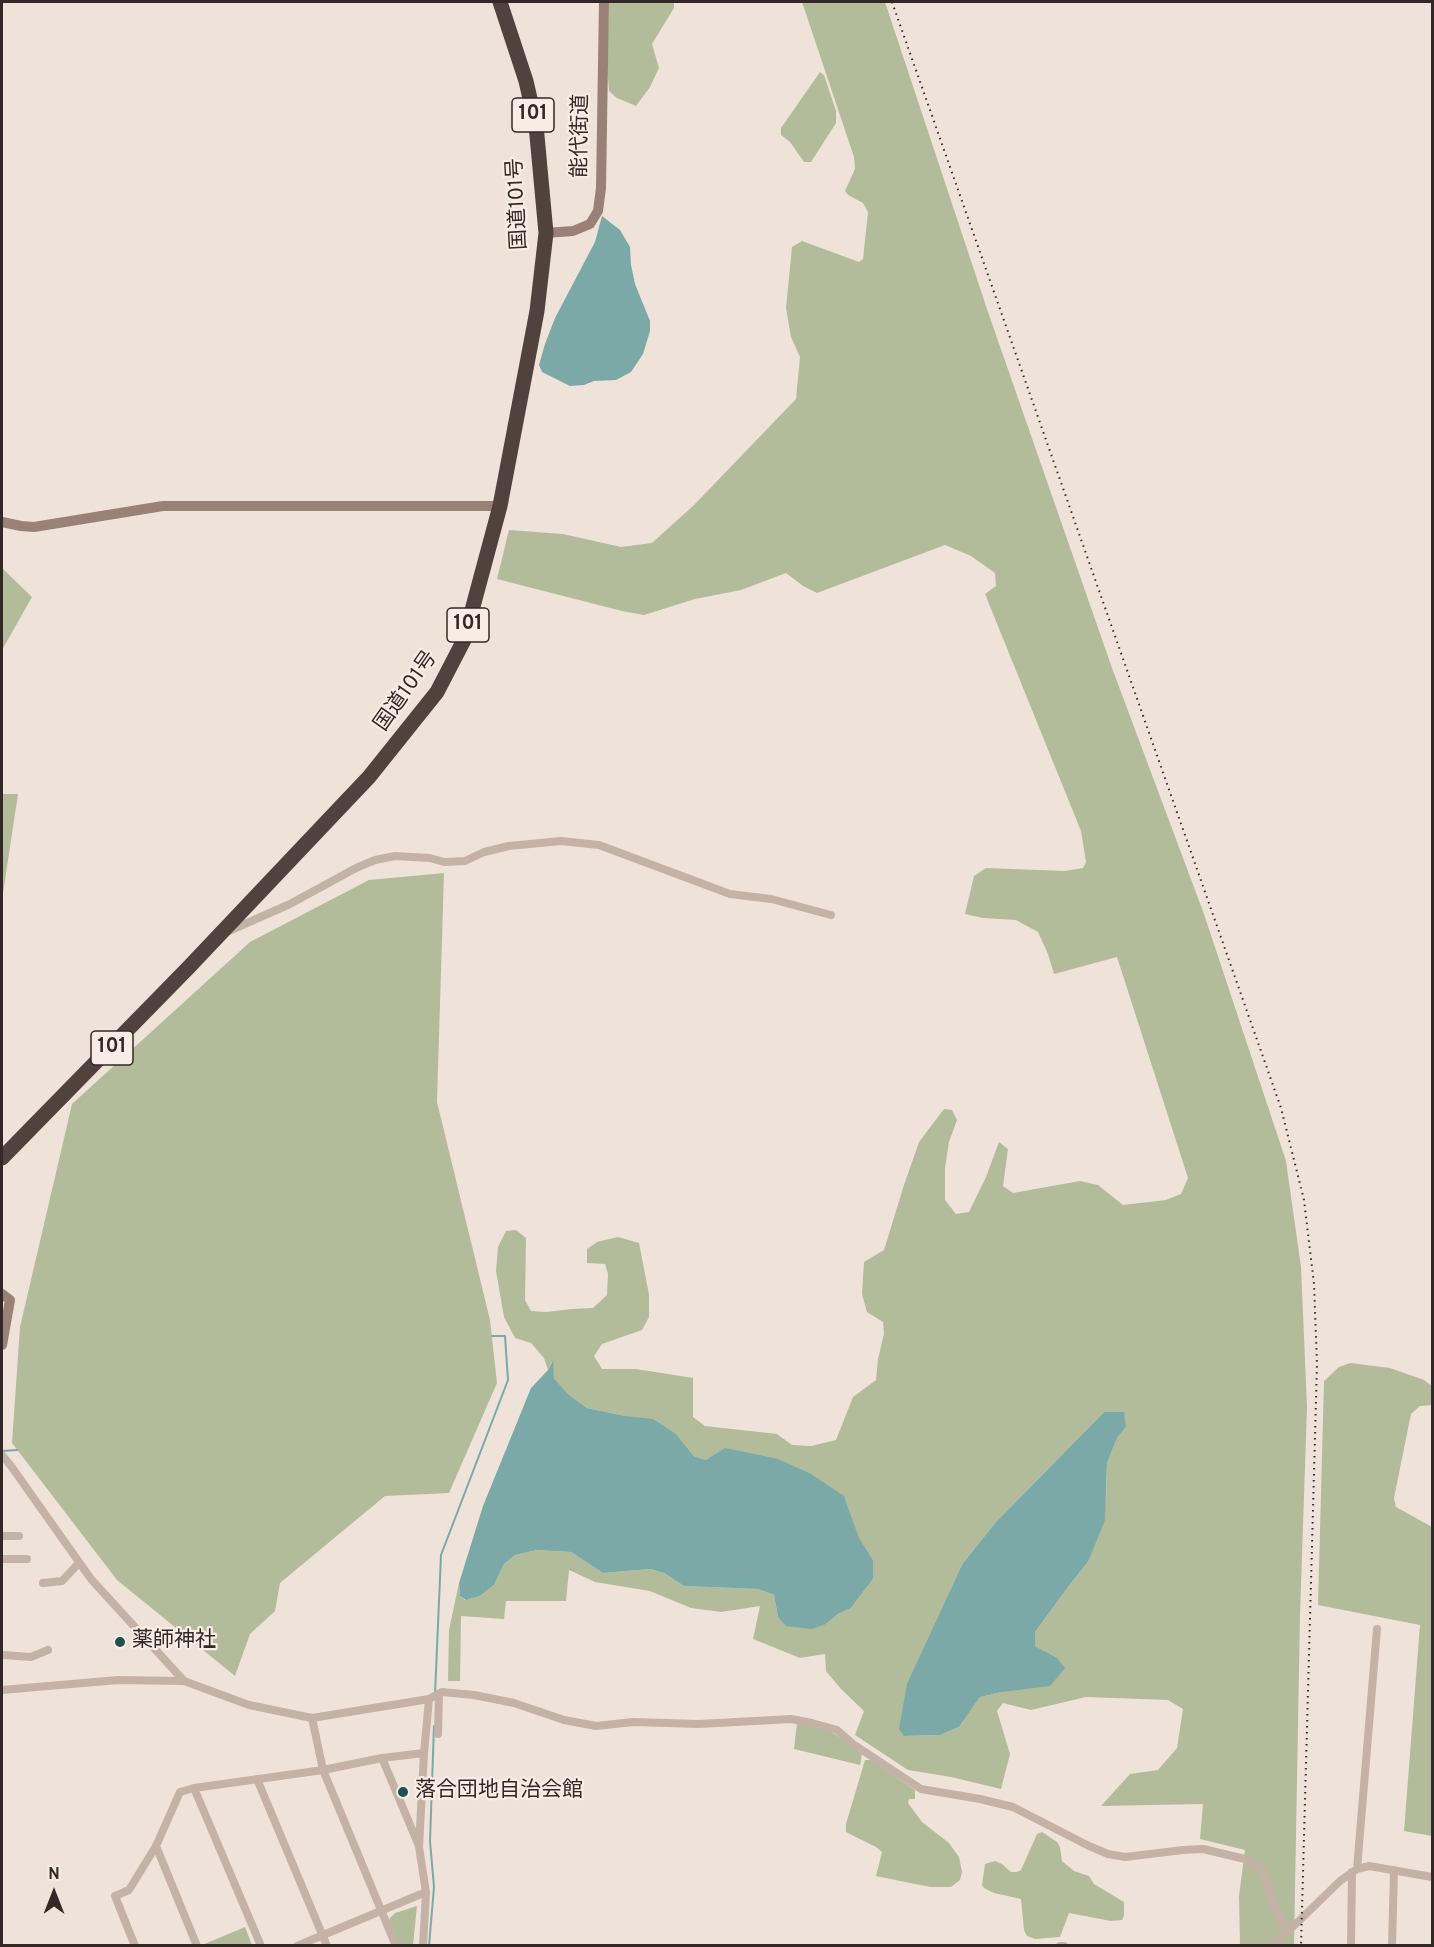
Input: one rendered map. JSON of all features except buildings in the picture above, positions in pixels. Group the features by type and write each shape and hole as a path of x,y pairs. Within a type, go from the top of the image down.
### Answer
{"highway":[{"name":"国道101号","path":"2,1158 220,935 369,777 437,692 464,640 500,506 537,311 546,233 536,125 523,72 500,2"}],"street":[{"name":"能代街道","path":"546,233 573,231 590,224 598,211 601,178 604,2"},
{"path":"2,522 34,526 163,506 500,506"},
{"path":"220,935 290,904 375,860 395,856 430,858 444,862 465,861 484,852 509,846 561,841 599,845 730,894 771,899 831,915"},
{"path":"2,1294 10,1300 2,1345"},
{"path":"2,1455 79,1563 112,1604 144,1635 184,1681"},
{"path":"2,1536 20,1536"},
{"path":"2,1559 27,1559"},
{"path":"43,1583 62,1581 79,1563"},
{"path":"1351,1946 1354,1870 1377,1629"},
{"path":"2,1655 31,1657 48,1650"},
{"path":"2,1689 118,1680 184,1681 249,1705 312,1718 429,1699 442,1692 474,1695 514,1703 564,1720 596,1726 633,1722 699,1724 791,1719 837,1730 853,1744 921,1789 1012,1807 1108,1854 1125,1857 1203,1849 1245,1859 1263,1871 1272,1901 1287,1932"},
{"path":"438,1734 439,1694"},
{"path":"423,1946 426,1892 419,1847 429,1699"},
{"path":"312,1718 323,1770 396,1946"},
{"path":"135,1946 115,1896 129,1890 156,1845 180,1792 424,1752"},
{"path":"382,1758 419,1847"},
{"path":"257,1779 327,1946"},
{"path":"194,1788 261,1946"},
{"path":"156,1845 197,1946"},
{"path":"1273,1946 1354,1870 1369,1866 1432,1877"},
{"path":"1392,1946 1394,1870"},
{"path":"297,1946 426,1892"}],"green space":[{"path":"609,2 674,2 674,8 652,44 659,68 650,87 636,106 617,98 609,91 607,66"},
{"path":"802,2 885,2 988,312 1112,668 1204,914 1286,1161 1301,1267 1307,1407 1300,1615 1294,1945 1240,1945 1239,1896 1245,1850 1200,1839 1203,1804 1101,1806 1130,1774 1158,1770 1177,1748 1183,1709 1168,1700 1086,1697 1031,1710 1003,1703 997,1711 1010,1754 1001,1789 908,1770 855,1735 864,1711 826,1671 825,1654 800,1658 753,1639 760,1606 721,1612 691,1608 650,1591 595,1582 569,1570 566,1601 506,1601 504,1619 461,1616 460,1681 448,1681 449,1630 459,1583 460,1596 465,1600 480,1596 494,1585 504,1564 515,1555 537,1550 571,1552 603,1573 650,1569 664,1573 684,1586 758,1589 774,1595 778,1617 826,1624 838,1614 851,1608 873,1579 873,1560 859,1539 844,1497 694,1456 676,1434 625,1416 587,1408 568,1394 554,1378 552,1362 548,1370 544,1358 531,1343 515,1338 504,1317 496,1271 498,1247 506,1231 516,1230 526,1238 525,1300 531,1311 593,1308 607,1295 608,1274 605,1264 587,1263 587,1249 597,1242 618,1237 639,1243 649,1295 649,1317 642,1330 602,1344 594,1356 602,1369 636,1369 693,1378 693,1417 705,1426 777,1434 792,1445 811,1446 836,1440 853,1397 876,1380 884,1334 883,1322 867,1312 862,1294 864,1262 884,1250 919,1142 944,1109 952,1110 957,1120 949,1142 945,1168 945,1200 956,1214 969,1212 986,1177 999,1142 1008,1149 1003,1186 1013,1193 1080,1181 1098,1185 1123,1205 1166,1200 1181,1194 1188,1178 1117,957 1054,974 1038,932 1016,920 983,918 965,914 974,876 986,868 1065,871 1083,868 1086,862 1081,831 985,594 996,586 995,573 971,556 945,545 817,593 786,573 741,590 695,599 644,615 497,579 509,530 563,534 621,547 652,543 694,505 796,399 800,357 791,337 786,308 792,247 802,241 859,262 863,259 868,212 863,203 845,191 855,169 854,157","holes":["1104,1412 1126,1427 1117,1438 1107,1463 1106,1498 1088,1562 1035,1632 1035,1646 1056,1657 1002,1692 980,1697 959,1727 940,1735 904,1736 963,1563 996,1522"]},
{"path":"820,72 824,75 836,111 836,123 811,162 804,162 790,142 781,135 781,128"},
{"path":"2,568 32,597 2,650"},
{"path":"2,794 18,794 2,900"},
{"path":"444,873 437,1102 490,1320 497,1383 449,1493 385,1496 280,1583 275,1611 250,1634 235,1676 117,1580 12,1443 20,1327 72,1104 250,942 369,880"},
{"path":"1350,1363 1390,1368 1424,1380 1432,1386 1432,1405 1420,1406 1411,1414 1394,1498 1396,1507 1432,1527 1432,1836 1404,1831 1420,1625 1318,1605 1324,1381 1339,1367"},
{"path":"797,1723 835,1734 862,1754 860,1765 794,1749"},
{"path":"865,1760 871,1760 915,1790 915,1799 909,1799 908,1803 922,1822 949,1843 959,1857 962,1872 960,1880 951,1887 930,1887 876,1876 882,1852 846,1832 846,1824"},
{"path":"1042,1832 1057,1842 1062,1861 1074,1871 1089,1876 1094,1884 1124,1902 1122,1920 1111,1921 1069,1913 1060,1937 1035,1939 1027,1936 1024,1930 1021,1899 994,1893 984,1888 982,1885 985,1864 995,1861 1011,1872 1021,1870 1037,1834"},
{"path":"417,1906 413,1945 399,1945 389,1923 390,1918 395,1913"},
{"path":"245,1927 252,1945 202,1945"}],"water":[{"path":"602,216 620,230 630,247 635,284 650,321 650,331 643,354 631,372 616,380 594,381 584,385 570,386 542,372 539,365 555,318 595,242"},
{"path":"553,1361 554,1378 568,1394 587,1408 653,1419 676,1434 694,1456 706,1460 725,1448 778,1459 811,1474 844,1496 859,1538 873,1560 873,1579 851,1608 838,1614 826,1624 812,1629 786,1626 778,1617 774,1595 758,1589 684,1586 664,1573 650,1569 603,1573 571,1552 537,1550 515,1555 504,1564 494,1585 480,1596 466,1600 460,1596 459,1583 483,1506 531,1388 548,1370"},
{"path":"1104,1412 1124,1412 1126,1427 1117,1438 1107,1463 1105,1520 1088,1562 1035,1632 1035,1646 1056,1657 1065,1668 1050,1686 980,1697 959,1727 940,1735 904,1736 899,1729 907,1684 963,1563 996,1522"}],"waterway":[{"path":"435,1694 441,1555 508,1380 505,1336 492,1336"},
{"path":"2,1451 17,1450"},
{"path":"429,1946 434,1887 430,1841 434,1726"}],"railway":[{"path":"892,2 1281,1108 1304,1200 1314,1284 1317,1364 1301,1946"}],"place":[{"name":"薬師神社","path":"120,1642"},
{"name":"落合団地自治会館","path":"403,1792"}]}
